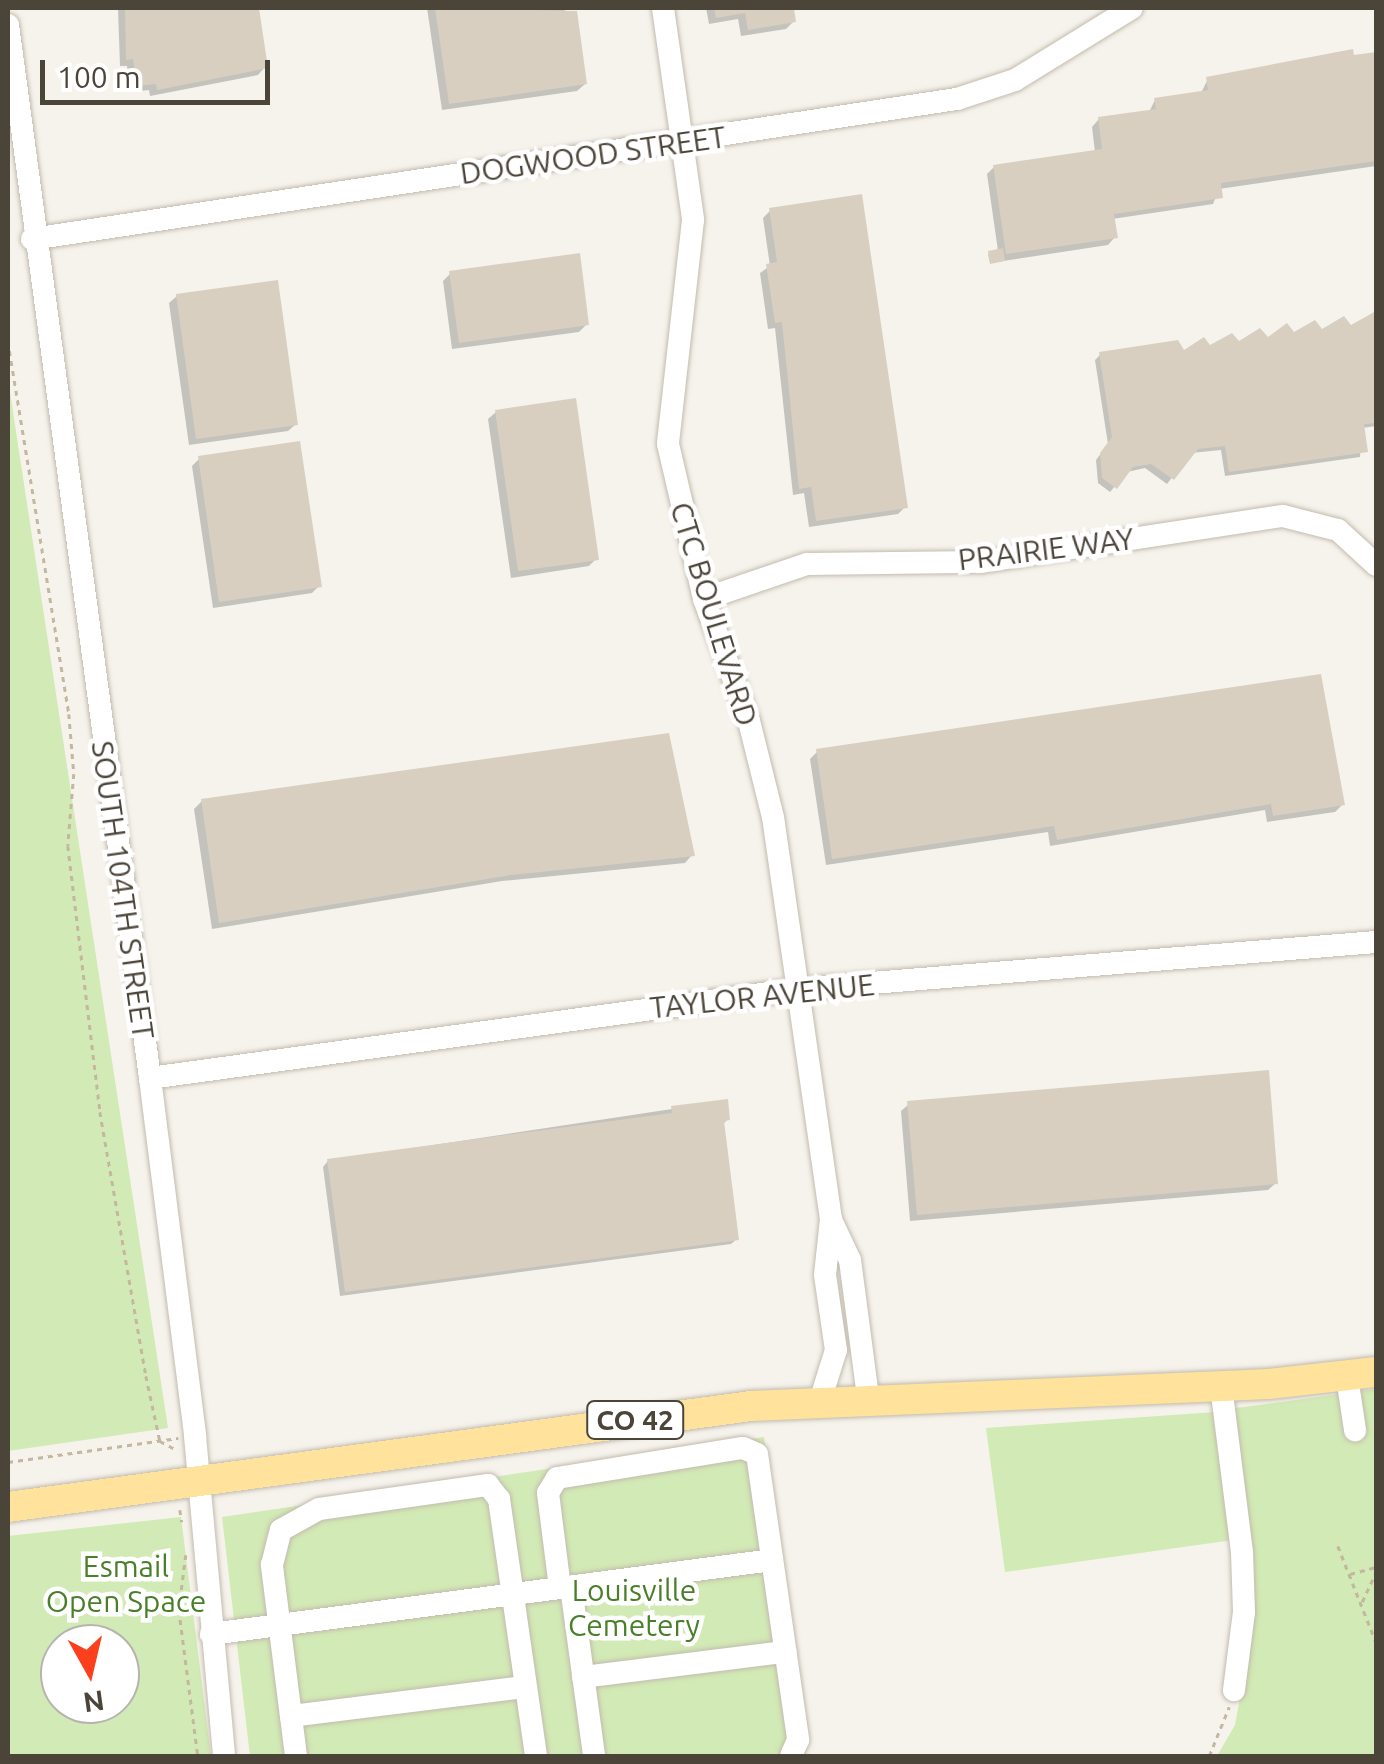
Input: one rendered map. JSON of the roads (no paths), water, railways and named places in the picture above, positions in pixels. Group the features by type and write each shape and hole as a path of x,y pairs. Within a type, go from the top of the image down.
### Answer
{"main road":[{"name":"CO 42","path":"8,1507 198,1479 820,1401 1221,1386 1362,1375"}],"street":[{"name":"CTC BOULEVARD","path":"663,8 693,220 668,444 704,600 762,768 798,989 830,1219 826,1275 836,1350 820,1401"},
{"name":"DOGWOOD STREET","path":"32,239 957,99 1014,80 1132,8"},
{"name":"SOUTH 104TH STREET","path":"8,24 32,239 150,1078 185,1442 198,1479 224,1756"},
{"name":"PRAIRIE WAY","path":"704,600 806,564 981,562 1283,516 1338,530 1376,564"},
{"name":"TAYLOR AVENUE","path":"150,1078 798,989 1376,942"},
{"name":"CTC BOULEVARD","path":"830,1219 850,1260 868,1397"},
{"path":"1355,1430 1362,1375"},
{"path":"1221,1386 1242,1552 1244,1612 1234,1690"},
{"path":"594,1756 548,1494 558,1478 743,1448 762,1464 798,1740 790,1756"},
{"path":"296,1756 272,1564 290,1520 319,1509 488,1486 499,1498 536,1756"},
{"path":"211,1634 772,1560"},
{"path":"583,1677 786,1652"},
{"path":"291,1716 525,1687"}],"park label":[{"name":"Esmail Open Space","path":"126,1583"},
{"name":"Louisville Cemetery","path":"634,1607"}]}
